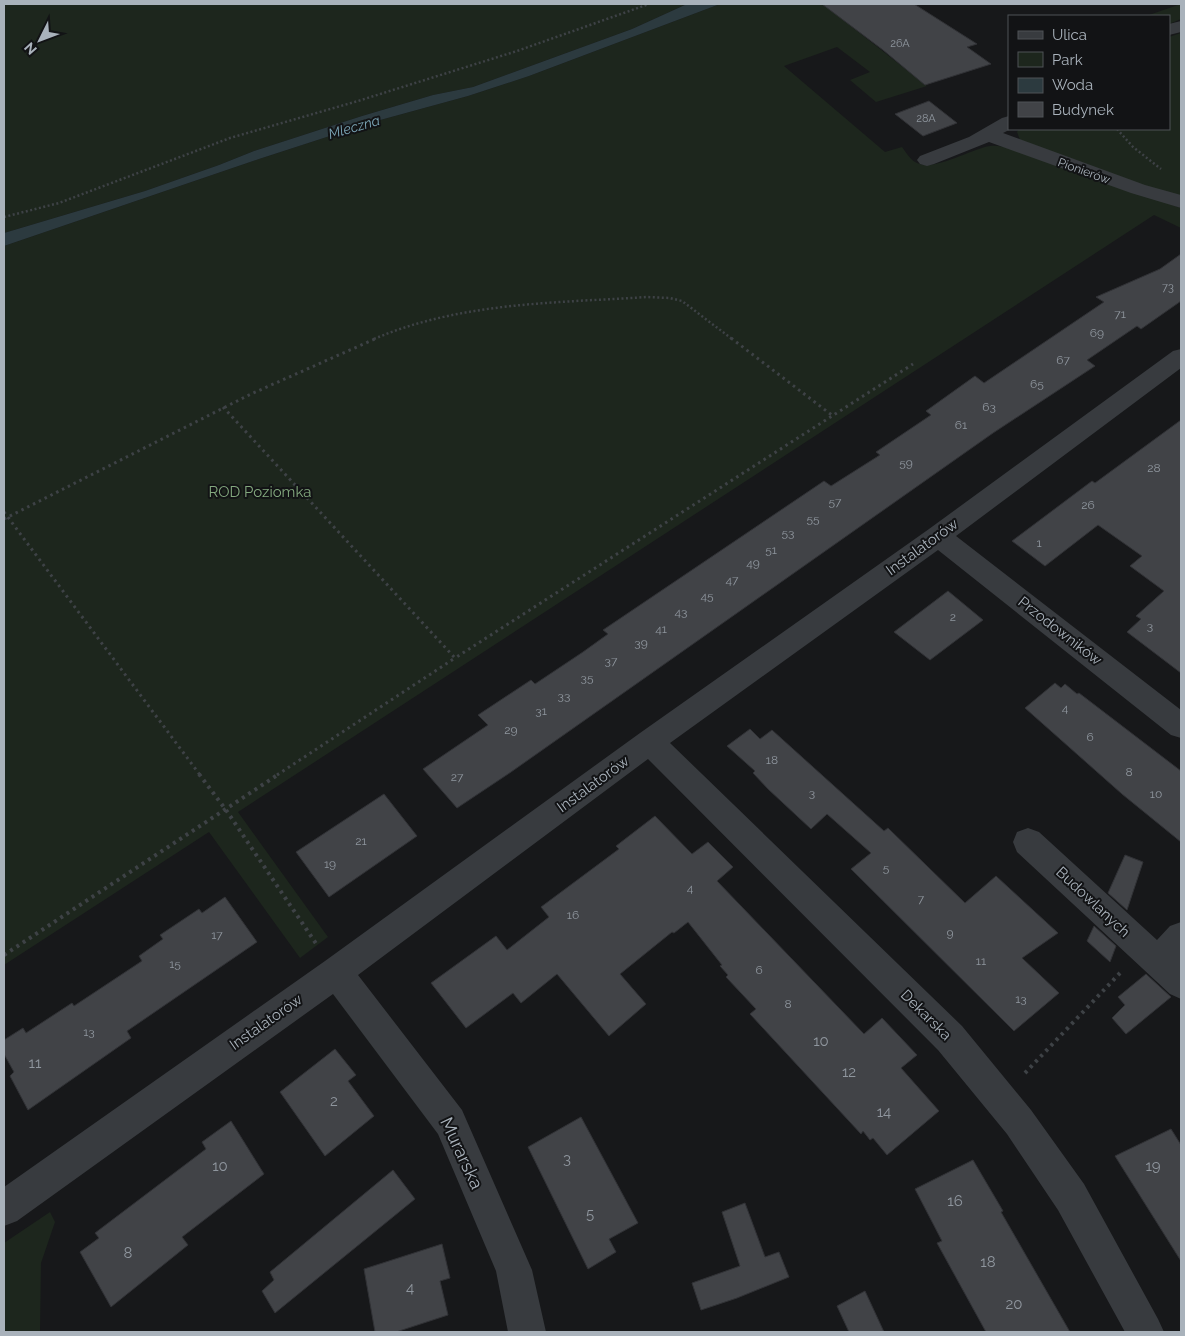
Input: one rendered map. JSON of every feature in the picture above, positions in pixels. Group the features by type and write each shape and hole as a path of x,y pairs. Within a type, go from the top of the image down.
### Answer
{"street":[{"path":"928,160 989,135 1008,123"},
{"name":"Pionierów","path":"989,135 1129,186 1181,202"},
{"name":"Instalatorów","path":"4,1208 336,972 650,742 938,536 1181,357"},
{"name":"Przodowników","path":"938,536 1181,726"},
{"name":"Dekarska","path":"650,742 950,1038 1019,1122 1071,1197 1145,1332"},
{"name":"Budowlanych","path":"1028,842 1181,983"},
{"path":"1150,955 1181,937"},
{"name":"Murarska","path":"336,972 450,1122 514,1270 527,1332"}],"path":[{"path":"4,217 59,203 230,138 358,101 517,51 649,4"},
{"path":"1118,130 1133,147 1168,174"},
{"path":"6,518 223,407 391,332 446,317 500,306 648,297 670,298 682,301 832,416"},
{"path":"4,954 456,658 913,364"},
{"path":"223,407 456,658"},
{"path":"4,512 6,518 226,810 336,972"},
{"path":"996,1093 1018,1080 1150,955"}],"green space":[{"path":"4,4 687,4 632,29 473,87 433,95 362,116 254,151 145,191 4,233"},
{"name":"ROD Poziomka","path":"720,4 823,4 927,86 876,102 850,80 870,72 837,47 784,66 885,152 902,147 915,162 923,165 932,165 990,146 1009,148 1181,208 1181,228 1154,215 238,812 328,937 300,958 209,832 4,965 4,246 373,122 468,96 529,76"},
{"path":"1181,4 1181,19 1170,24 1170,15 1149,15"},
{"path":"1181,33 1181,198 1141,186 1020,140 1017,132 1018,130 1170,130 1170,37"},
{"path":"50,1212 55,1222 41,1263 40,1332 4,1332 4,1243"}],"water":[{"name":"Mleczna","path":"687,4 720,4 529,76 468,96 373,122 4,246 4,233 145,191 254,151 362,116 433,95 473,87 632,29"}],"building":[{"path":"822,4 914,4 977,44 967,47 991,64 925,85 883,50"},
{"path":"929,101 957,123 923,136 895,114"},
{"path":"1181,254 1181,301 1141,329 1137,326 1087,360 1095,366 993,433 511,772 457,808 423,769 488,725 478,715 531,680 535,684 583,652 608,634 603,630 824,481 831,486 880,455 876,452 931,415 926,411 975,376 984,383 1104,302 1096,297 1160,269"},
{"path":"1181,420 1181,673 1127,632 1141,619 1136,616 1164,591 1130,566 1142,556 1098,525 1045,566 1012,541 1092,481 1095,483"},
{"path":"948,591 983,620 930,660 894,632"},
{"path":"1055,683 1061,688 1065,684 1077,694 1079,693 1181,771 1181,842 1122,794 1025,708"},
{"path":"750,729 760,739 772,730 884,831 888,828 965,903 996,876 1058,933 1022,958 1059,993 1014,1031 851,869 871,853 827,814 811,829 768,789 753,773 755,771 727,746"},
{"path":"384,794 417,836 329,897 296,852"},
{"path":"655,816 692,854 708,842 733,867 717,881 864,1034 882,1018 917,1055 901,1068 939,1111 887,1155 873,1138 870,1140 863,1131 861,1134 750,1014 756,1009 726,977 728,975 720,966 722,965 688,922 674,933 672,932 620,974 646,1004 609,1036 557,974 521,1003 513,993 466,1028 431,983 496,936 507,950 549,917 541,907 619,849 616,846"},
{"path":"1125,855 1143,862 1127,910 1108,893"},
{"path":"225,897 257,942 127,1031 131,1038 28,1110 10,1076 14,1072 4,1054 4,1040 23,1028 26,1033 72,1003 74,1006 142,961 139,956 163,939 160,935 199,909 202,913"},
{"path":"1094,926 1116,946 1110,962 1087,941"},
{"path":"1146,974 1171,997 1126,1034 1112,1018 1125,1005 1118,997"},
{"path":"335,1049 356,1075 348,1081 374,1116 325,1156 280,1092"},
{"path":"581,1117 638,1223 609,1239 616,1252 588,1269 528,1147"},
{"path":"231,1121 264,1174 182,1237 188,1245 111,1307 80,1252 99,1238 95,1233 206,1149 202,1142"},
{"path":"1171,1129 1181,1145 1181,1261 1115,1156"},
{"path":"973,1160 1070,1332 986,1332 937,1243 942,1241 915,1189"},
{"path":"393,1170 415,1199 275,1313 262,1291 274,1280 270,1272"},
{"path":"745,1203 765,1257 779,1252 789,1277 701,1310 692,1283 740,1266 722,1212"},
{"path":"442,1244 450,1278 440,1281 448,1315 396,1332 375,1332 364,1269"},
{"path":"865,1291 884,1332 849,1332 837,1306"}]}
